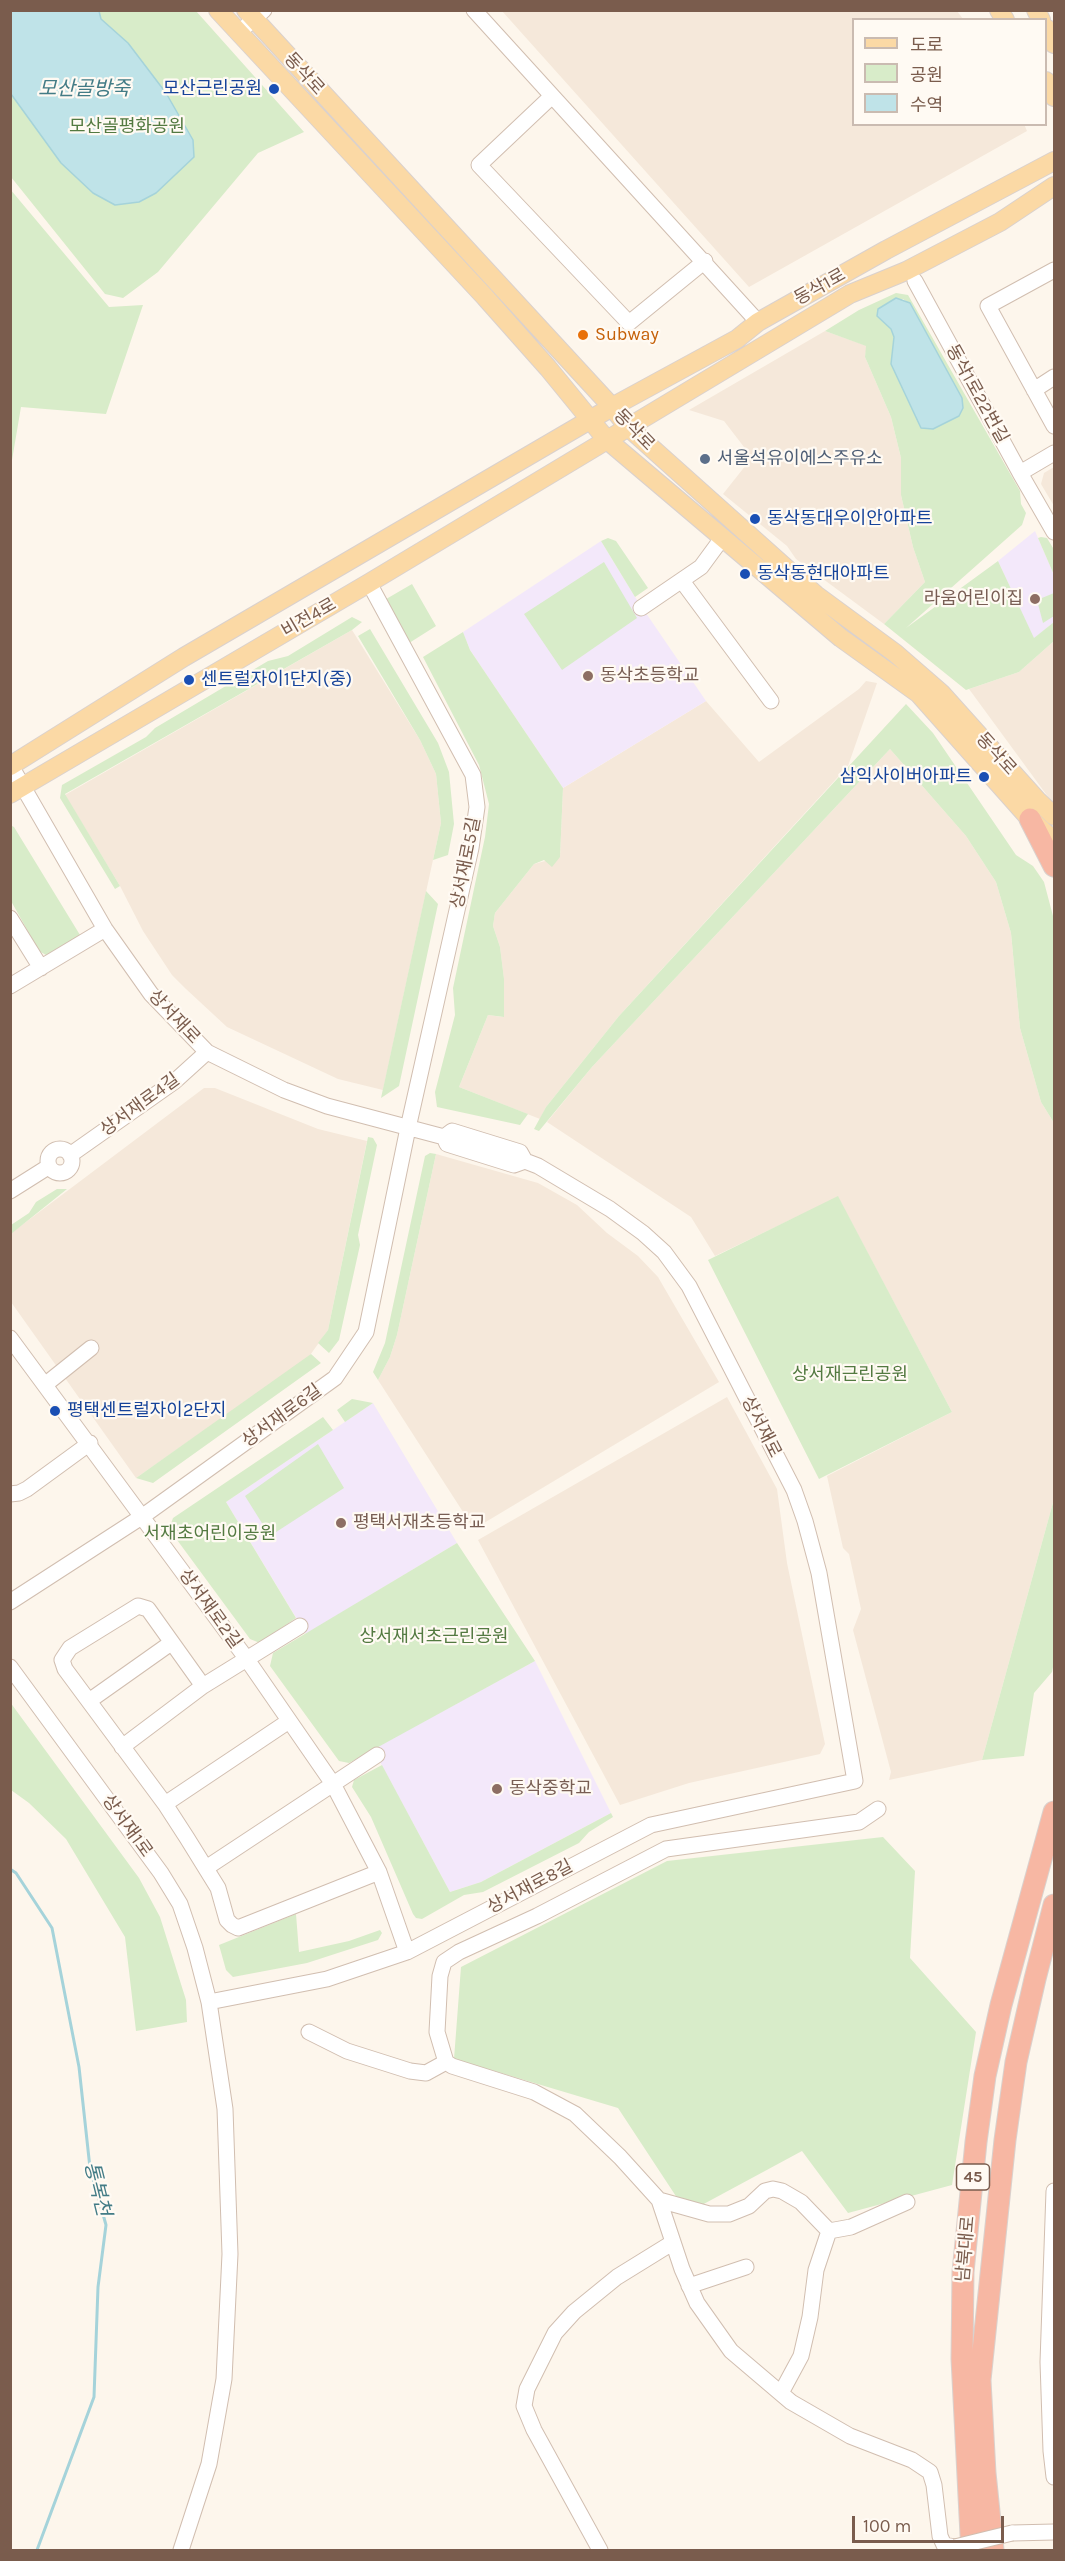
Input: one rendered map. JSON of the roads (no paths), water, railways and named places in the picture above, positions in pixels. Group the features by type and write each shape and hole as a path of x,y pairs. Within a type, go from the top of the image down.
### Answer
{"highway":[{"path":"1030,819 1054,867"},
{"name":"남북대로","path":"964,2549 958,2495 967,2449 962,2359 963,2272 976,2142 986,2076 1001,2005 1024,1914 1054,1812"},
{"name":"남북대로","path":"993,2550 980,2380 1005,2140 1016,2062 1054,1905"},
{"path":"982,2428 990,2445 1008,2542"}],"main road":[{"name":"동삭로","path":"218,10 484,297 548,368 606,439 841,638 919,694 1030,819 1054,841"},
{"name":"동삭로","path":"255,13 627,426 816,595 895,653 941,693 1054,816"},
{"path":"1047,30 1054,44"},
{"path":"1047,83 1054,97"},
{"name":"동삭1로","path":"590,420 737,339 758,322 886,250 1054,161"},
{"name":"동삭1로","path":"606,439 850,294 906,270 1000,222 1054,186"},
{"name":"비전4로","path":"11,766 184,657 590,420"},
{"name":"비전4로","path":"17,790 369,583 606,439"}],"street":[{"path":"474,10 705,261 758,322"},
{"path":"239,33 255,13"},
{"path":"552,96 479,165 629,323 705,261"},
{"path":"1054,270 988,306 1054,426"},
{"name":"동삭1로22번길","path":"915,281 1054,532"},
{"path":"1034,390 1054,377"},
{"path":"1020,473 1054,453"},
{"path":"641,608 700,567 723,537"},
{"path":"682,581 771,701"},
{"name":"상서재로5길","path":"369,583 473,775 477,807 471,848 408,1128"},
{"name":"상서재로","path":"11,766 17,790 105,929 151,994 207,1052 284,1090 327,1106 444,1137 452,1131 520,1152 525,1161 538,1166 610,1209 644,1233 664,1252 689,1286 794,1490 819,1573 855,1780"},
{"path":"10,918 41,968"},
{"path":"10,986 105,929"},
{"name":"상서재로4길","path":"10,1191 48,1167 47,1158 56,1149 64,1149 70,1155 175,1081 207,1052"},
{"name":"상서재로6길","path":"10,1602 142,1516 334,1378 366,1332 408,1128"},
{"name":"상서재로2길","path":"10,1338 90,1443 246,1658 333,1784 379,1872 407,1952"},
{"path":"46,1384 91,1348"},
{"path":"10,1494 27,1489 90,1443"},
{"path":"203,1686 148,1609 138,1605 70,1648 62,1660 64,1669 165,1804 218,1888 228,1920 232,1925 238,1928 379,1872"},
{"path":"246,1658 300,1626"},
{"path":"88,1701 171,1643"},
{"name":"상서재로2길","path":"122,1747 203,1686 246,1658"},
{"name":"상서재1로","path":"10,1666 161,1874 180,1904 195,1948 209,2002 225,2109 230,2254 224,2368 209,2464 181,2550"},
{"path":"165,1804 289,1721"},
{"path":"206,1868 376,1755"},
{"name":"상서재로8길","path":"209,2002 327,1979 407,1952 651,1825 855,1780"},
{"path":"878,1809 858,1821 666,1849 537,1916 459,1952 444,1962 440,1976 436,2032 446,2062 452,2066 534,2092 575,2114 620,2157 659,2200 672,2243 697,2303 731,2351 792,2402 850,2436 912,2460 930,2472 934,2485 940,2536 944,2545 964,2549 1054,2532"},
{"path":"309,2032 347,2051 410,2071 426,2073 446,2062"},
{"path":"659,2200 709,2214 729,2214 749,2206 765,2191 773,2189 782,2191 801,2202 829,2231"},
{"path":"1054,2191 1051,2451 1054,2477"},
{"path":"829,2231 851,2227 907,2202"},
{"path":"781,2393 801,2356 810,2317 816,2270 829,2231"},
{"path":"600,2550 534,2430 524,2406 527,2389 555,2333 574,2312 617,2277 672,2243"},
{"path":"689,2286 746,2267"}],"water":[{"name":"모산골방죽","path":"10,11 99,11 101,19 128,43 166,93 193,140 194,157 156,193 139,202 115,205 93,193 61,163 11,94"},
{"path":"896,298 910,303 962,398 963,408 959,416 933,429 921,428 891,364 894,337 891,329 877,316 878,309"}],"waterway":[{"name":"통복천","path":"10,1869 16,1873 52,1928 79,2067 90,2168 106,2225 98,2287 94,2397 37,2550"}],"place":[{"name":"모산근린공원","path":"274,89"},
{"name":"Subway","path":"583,335"},
{"name":"서울석유이에스주유소","path":"705,459"},
{"name":"동삭동대우이안아파트","path":"755,519"},
{"name":"동삭동현대아파트","path":"745,574"},
{"name":"라움어린이집","path":"1035,599"},
{"name":"동삭초등학교","path":"588,676"},
{"name":"센트럴자이1단지(중)","path":"189,680"},
{"name":"삼익사이버아파트","path":"984,777"},
{"name":"평택센트럴자이2단지","path":"55,1411"},
{"name":"평택서재초등학교","path":"341,1523"},
{"name":"동삭중학교","path":"497,1789"}],"park label":[{"name":"모산골평화공원","path":"127,127"},
{"name":"상서재근린공원","path":"850,1375"},
{"name":"서재초어린이공원","path":"210,1534"},
{"name":"상서재서초근린공원","path":"434,1637"}]}
